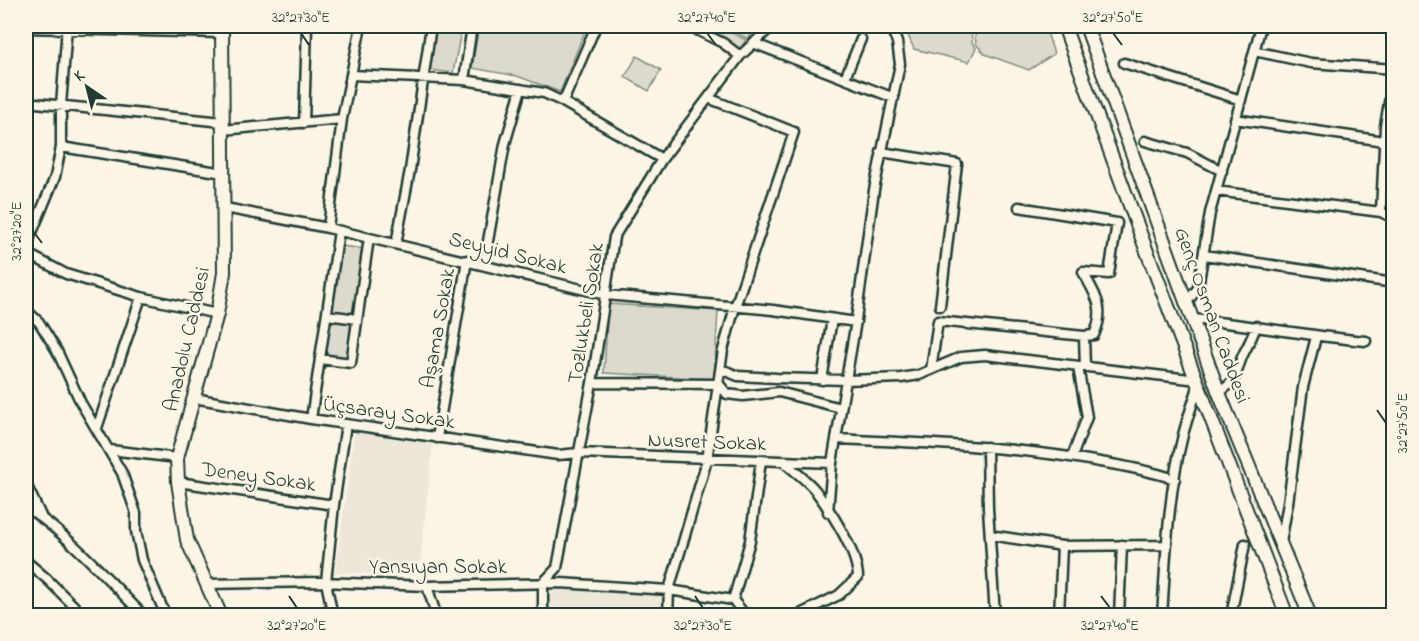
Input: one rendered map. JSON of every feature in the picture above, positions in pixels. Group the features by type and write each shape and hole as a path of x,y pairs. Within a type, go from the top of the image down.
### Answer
{"main road":[{"name":"Genç Osman Caddesi","path":"1064,26 1146,249 1286,615"},
{"name":"Genç Osman Caddesi","path":"1086,26 1219,393 1310,615"},
{"name":"Anadolu Caddesi","path":"220,615 187,540 178,482 177,458 217,314 224,273 222,29"}],"street":[{"path":"304,123 307,26"},
{"path":"328,228 342,119 361,26"},
{"path":"396,244 424,78 430,26"},
{"path":"464,80 472,26"},
{"path":"563,102 596,26"},
{"path":"689,26 723,43 740,56"},
{"name":"Tozlukbeli Sokak","path":"543,583 557,568 592,383 614,237 662,159 740,56 770,26"},
{"path":"828,512 832,463 881,152 900,64 897,42 890,26"},
{"path":"1187,302 1198,288 1210,213 1254,51 1258,26"},
{"path":"26,247 55,177 62,147 61,106 68,27"},
{"path":"26,28 222,29"},
{"path":"845,78 861,39"},
{"path":"753,43 894,98"},
{"path":"1254,51 1311,63 1394,71 1384,141 1381,212"},
{"path":"1124,63 1241,100"},
{"path":"351,75 464,80 544,93 662,159"},
{"path":"484,264 505,144 520,89"},
{"path":"668,615 669,590 707,460 723,350 735,307 794,132 708,98"},
{"path":"26,102 223,126 342,119"},
{"path":"1236,119 1384,141"},
{"path":"1145,141 1187,153 1222,171"},
{"path":"62,147 224,173"},
{"path":"881,152 957,164 940,306"},
{"path":"1216,191 1381,212 1394,218"},
{"path":"931,370 938,321 1084,336 1094,335 1099,324 1099,301 1083,272 1109,274 1117,223 1019,207"},
{"name":"Seyyid Sokak","path":"225,208 328,228 606,295 773,310 856,322"},
{"path":"311,419 339,231"},
{"path":"320,359 351,363 369,238"},
{"path":"26,253 66,274 141,297 217,314"},
{"path":"1204,255 1394,283"},
{"name":"Aşama Sokak","path":"436,438 467,260"},
{"path":"97,428 122,347 141,297"},
{"path":"26,310 39,322 57,351 81,403 122,473 136,513 136,531 142,560 166,615"},
{"path":"327,315 357,319"},
{"path":"26,322 34,318"},
{"path":"822,380 832,319"},
{"path":"1193,319 1256,326 1316,337 1366,341"},
{"path":"1219,393 1238,375 1242,358 1256,326"},
{"path":"1072,457 1087,417 1081,367 1084,336"},
{"path":"1281,542 1303,387 1316,337"},
{"path":"721,369 738,376 822,380 902,378 919,375 961,357 985,356 1198,382 1183,436 1175,479 1162,615"},
{"path":"592,383 719,384"},
{"path":"719,384 727,394 743,396 779,392 841,408"},
{"name":"Üçsaray Sokak","path":"194,398 436,438 558,455 579,453"},
{"path":"333,615 326,582 346,424"},
{"path":"836,439 987,447 1072,457 1152,471 1175,479"},
{"path":"987,447 988,508 995,615"},
{"path":"110,450 177,458"},
{"name":"Nusret Sokak","path":"579,453 707,460 832,463"},
{"path":"746,615 734,600 750,541 761,461"},
{"path":"784,462 814,489 840,529 857,565 858,577 839,595 796,615"},
{"name":"Deney Sokak","path":"178,482 334,505"},
{"path":"26,484 41,517"},
{"path":"26,507 41,517 144,615"},
{"path":"990,535 1062,546 1167,545"},
{"path":"1232,615 1245,544"},
{"path":"1059,615 1062,546"},
{"path":"1119,615 1122,546"},
{"path":"26,561 84,615"},
{"name":"Yansıyan Sokak","path":"206,584 326,582 427,586 543,583 669,590 734,600"},
{"path":"543,583 543,615"},
{"path":"427,586 434,615"}],"shaded area":[{"path":"436,26 462,26 453,73 430,70"},
{"path":"479,26 587,26 560,92 517,76 472,68"},
{"path":"696,26 718,26 746,40 740,49"},
{"path":"724,26 741,26 753,32 748,39"},
{"path":"904,26 971,26 972,42 976,48 969,62 914,49"},
{"path":"974,26 1045,26 1054,54 1029,70 985,54 976,44"},
{"path":"637,56 661,70 649,91 625,77"},
{"path":"342,246 364,249 348,359 325,354"},
{"path":"608,304 718,311 714,379 604,373"},
{"path":"355,429 433,442 419,574 335,573"},
{"path":"548,589 664,594 662,615 547,615"}]}
